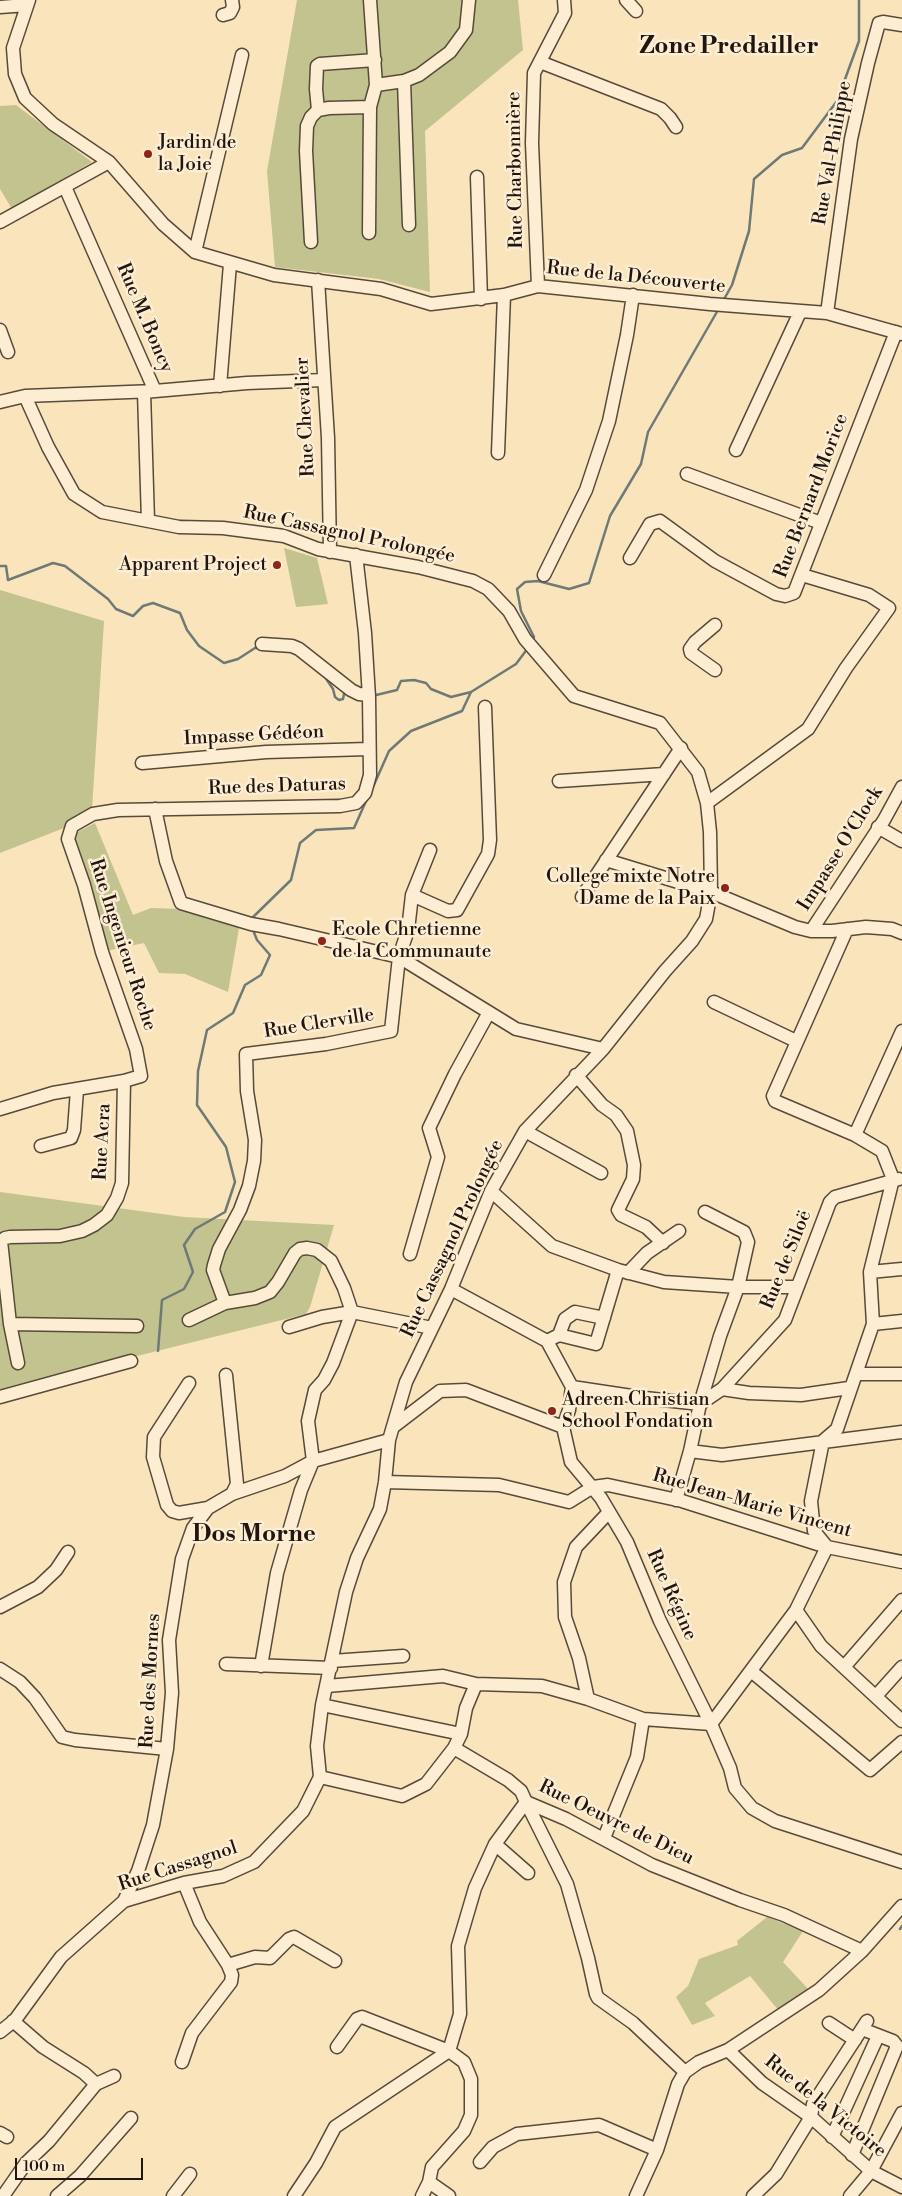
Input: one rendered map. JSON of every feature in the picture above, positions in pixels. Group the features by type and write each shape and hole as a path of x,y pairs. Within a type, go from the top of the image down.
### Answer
{"street":[{"path":"223,15 230,13 233,7 232,0"},
{"path":"369,233 370,108 376,85 370,0"},
{"path":"376,85 404,81 419,75 450,52 466,30 469,0"},
{"name":"Rue Charbonnière","path":"538,286 532,143 534,73 566,12 564,0"},
{"path":"626,0 636,11"},
{"path":"0,7 28,3"},
{"name":"Rue de la Découverte","path":"28,3 13,48 12,58 15,74 25,98 53,124 109,162 162,224 195,252 230,264 274,275 380,288 431,304 481,299 538,286 710,304 827,313 899,333"},
{"name":"Rue Val-Philippe","path":"827,313 851,139 868,62 879,23 883,22 902,26"},
{"path":"195,252 242,55"},
{"path":"318,110 316,89 317,66 320,64 375,60"},
{"path":"540,62 661,109 676,128"},
{"path":"404,81 409,225"},
{"path":"311,242 307,126 310,118 318,110 330,108 370,108"},
{"path":"0,222 109,162"},
{"path":"477,177 481,299"},
{"name":"Rue M. Boncy","path":"65,187 149,392 148,521"},
{"path":"220,386 230,264"},
{"name":"Rue Chevalier","path":"318,280 328,438 330,552"},
{"path":"498,452 504,295"},
{"path":"544,574 586,490 609,421 628,335 633,295"},
{"path":"736,450 800,312"},
{"path":"0,330 8,352"},
{"name":"Rue Bernard Morice","path":"630,558 650,524 657,520 715,561 776,594 784,596 794,593 899,333"},
{"path":"0,402 25,396 149,392 247,383 323,380"},
{"name":"Rue Cassagnol Prolongée","path":"25,396 48,447 74,494 102,512 179,527 222,528 284,536 330,552 418,567 473,581 488,588 509,611 525,639 574,696 660,723 698,772 707,803 710,832 711,892 706,919 692,942 665,970 602,1049 525,1130 491,1191 451,1289 406,1382 389,1440 386,1482 380,1509 357,1558 349,1582 322,1705 317,1746 320,1777"},
{"path":"687,474 821,523"},
{"name":"Rue des Daturas","path":"72,826 93,814 118,810 340,806 356,803 365,793 370,775 368,749 369,695 365,633 356,555"},
{"path":"707,803 808,729 846,668 889,608 869,595 802,575"},
{"path":"715,625 695,642 690,650 691,653 715,670"},
{"path":"262,644 299,649 351,690 359,694 369,695"},
{"path":"412,895 448,911 457,910 488,854 490,840 485,707"},
{"path":"582,896 681,748"},
{"name":"Impasse Gédéon","path":"142,763 266,752 368,749"},
{"path":"559,780 664,774"},
{"name":"Impasse O'Clock","path":"811,931 902,787"},
{"path":"155,809 166,861 181,903 251,924 399,957 516,1030 602,1049"},
{"name":"Rue Ingenieur Roche","path":"72,826 68,839 84,885 102,952 136,1049 141,1076 124,1081"},
{"path":"878,827 902,841"},
{"name":"Rue Clerville","path":"225,1303 213,1270 214,1264 219,1250 240,1210 249,1186 256,1140 247,1091 246,1054 326,1044 391,1031 399,957 408,930 412,895 430,850"},
{"path":"606,860 711,892 795,927 811,931 866,927 892,929 902,933"},
{"path":"327,1686 443,1676 476,1684 542,1686 642,1719 711,1724 796,1610 827,1547 814,1531 811,1501 824,1441 837,1429 849,1388 856,1374 873,1324 870,1272 898,1179 882,1152 855,1134 775,1100 773,1093 847,929"},
{"path":"714,1002 796,1041"},
{"path":"410,1254 438,1157 429,1128 472,1040 488,1014"},
{"path":"855,1134 902,1031"},
{"path":"576,1075 602,1104 616,1115 627,1131 634,1166 633,1179 618,1210 621,1215 646,1227 663,1242"},
{"path":"0,1109 53,1093 124,1081"},
{"name":"Rue Acra","path":"0,1247 5,1238 60,1236 82,1231 107,1215 117,1198 122,1183 124,1081"},
{"path":"41,1146 70,1138 74,1130 77,1090"},
{"path":"525,1130 602,1173"},
{"name":"Rue de Siloë","path":"700,1404 722,1389 785,1320 796,1287 830,1202 834,1197 898,1179"},
{"path":"491,1191 552,1246 623,1272 664,1282 738,1287 796,1287"},
{"path":"676,1500 690,1451 700,1404 738,1287 748,1242 744,1232 705,1212"},
{"path":"547,1341 559,1335 596,1344 604,1318 623,1272 647,1252 679,1231"},
{"path":"0,1247 10,1324 18,1363"},
{"path":"189,1320 225,1303 254,1298 270,1292 295,1253 300,1249 307,1248 317,1250 331,1261 344,1288 352,1312 333,1363 324,1380 315,1390 308,1421 312,1461 301,1490 277,1574 262,1666"},
{"path":"870,1272 902,1269"},
{"path":"393,1427 440,1391 466,1390 563,1427 569,1410 572,1387 547,1341 451,1289"},
{"path":"289,1326 322,1317 352,1312 432,1328"},
{"path":"559,1335 565,1319 575,1312 604,1318"},
{"path":"873,1324 902,1321"},
{"path":"10,1324 137,1326"},
{"path":"0,1397 131,1361"},
{"path":"710,1370 732,1378"},
{"path":"856,1374 902,1374"},
{"path":"226,1375 237,1484 232,1494"},
{"path":"189,1383 154,1437 153,1457 167,1505 172,1511 179,1513 208,1508"},
{"path":"572,1387 700,1404"},
{"path":"722,1389 749,1393 801,1395 849,1388"},
{"name":"Rue Régine","path":"563,1427 570,1462 593,1487 627,1542 660,1621 711,1724 730,1768 735,1788 752,1808 775,1821 902,1862"},
{"path":"690,1451 722,1455 902,1432"},
{"name":"Rue des Mornes","path":"124,1901 138,1871 153,1825 167,1749 172,1692 168,1640 182,1559 193,1528 208,1508 232,1494 285,1476 312,1461 389,1440"},
{"path":"386,1482 499,1485 569,1502 593,1487"},
{"name":"Rue Jean-Marie Vincent","path":"593,1487 608,1485 676,1500 827,1547 902,1562"},
{"path":"588,1700 579,1658 565,1617 564,1582 576,1547 609,1512"},
{"path":"0,1607 38,1587 56,1570 68,1552"},
{"path":"844,1667 902,1600"},
{"path":"796,1610 821,1646 902,1721"},
{"path":"226,1664 262,1666 332,1664 403,1656"},
{"path":"876,1696 902,1667"},
{"path":"0,1669 20,1682 35,1698 62,1737 75,1740 167,1749"},
{"path":"751,1671 870,1770 902,1742"},
{"path":"320,1777 402,1796 426,1784 454,1748 461,1734 466,1708 476,1684"},
{"path":"322,1705 461,1734"},
{"path":"604,1838 637,1757 642,1719"},
{"name":"Rue Oeuvre de Dieu","path":"454,1748 508,1780 521,1791 526,1802 604,1838 652,1865 740,1900 784,1915 862,1951"},
{"name":"Rue Cassagnol","path":"0,2032 13,2021 61,1957 124,1901 184,1883 223,1876 254,1862 303,1811 320,1777"},
{"path":"294,2196 316,2163 335,2127 450,2051 460,2014 458,1946 475,1888 495,1844 526,1802 567,1884 598,1998 633,2023 685,2072"},
{"path":"495,1844 528,1873"},
{"path":"182,2062 192,2033 230,1982 232,1975 228,1965 200,1922 184,1883"},
{"path":"636,2196 657,2150 678,2084 685,2072 699,2062 728,2050 819,1990 862,1951 902,1906"},
{"path":"228,1965 255,1957 270,1958 294,1937 335,1961"},
{"path":"337,2047 356,2019 362,2018 450,2051 464,2062 470,2079 471,2115 464,2131 432,2167 429,2182 422,2196"},
{"path":"13,2021 43,2047 84,2073 96,2084"},
{"path":"829,2023 861,2030 896,2044 852,2155"},
{"path":"753,2196 776,2174 811,2117 813,2104 861,2030"},
{"path":"832,2137 878,2036"},
{"name":"Rue de la Victoire","path":"728,2050 762,2083 811,2117 871,2171 902,2187"},
{"path":"3,2196 26,2164 49,2142 96,2084 114,2076"},
{"path":"850,2196 871,2171 902,2113"},
{"path":"57,2196 80,2176 131,2118"},
{"path":"480,2162 492,2147 517,2134 599,2125 657,2150"},
{"path":"173,2196 190,2174"},
{"path":"429,2182 448,2196"}],"green space":[{"path":"297,0 518,0 523,50 425,131 430,292 379,279 275,267 267,171"},
{"path":"16,105 92,162 12,209 0,189 0,106"},
{"path":"284,548 317,558 328,604 296,607"},
{"path":"0,590 104,621 92,809 64,828 0,853"},
{"path":"95,823 133,915 151,908 184,909 239,928 228,992 185,974 159,973 144,943 106,951 70,836"},
{"path":"0,1192 184,1217 334,1225 310,1307 306,1314 0,1390"},
{"path":"767,1917 803,1931 783,1962 810,1991 779,2011 750,1976 705,2003 715,2016 692,2025 676,1997 688,1986 699,1959 738,1945 737,1941"}],"waterway":[{"path":"723,301 732,285 749,231 754,179 782,155 802,148 837,101 859,41 859,0"},
{"path":"532,641 534,637 521,611 517,589 525,582 538,581 569,589 589,583 610,516 641,464 648,432 718,310"},
{"path":"0,566 6,566 8,580 53,563 65,566 108,599 116,609 133,616 143,606 153,603 180,613 187,630 199,646 224,663 238,659 255,648 259,648"},
{"path":"372,696 397,690 401,681 414,680 426,683 431,689 451,697 471,692 516,664 528,648"},
{"path":"325,677 333,689 335,697 339,700 343,699 344,694 347,692"},
{"path":"373,787 389,751 411,731 462,711 471,692"},
{"path":"250,920 291,880 300,843 316,830 354,828 367,799"},
{"path":"158,1351 162,1300 184,1289 193,1272 184,1245 195,1229 225,1212 235,1182 226,1147 197,1105 198,1071 207,1030 233,1013 245,985 261,975 270,955 257,940 253,930"}],"place":[{"name":"Jardin de la Joie","path":"148,154"},
{"name":"Apparent Project","path":"277,565"},
{"name":"College mixte Notre Dame de la Paix","path":"725,888"},
{"name":"Ecole Chretienne de la Communaute","path":"322,941"},
{"name":"Adreen Christian School Fondation","path":"552,1411"}],"district":[{"name":"Zone Predailler","path":"729,47"},
{"name":"Dos Morne","path":"254,1535"}]}
